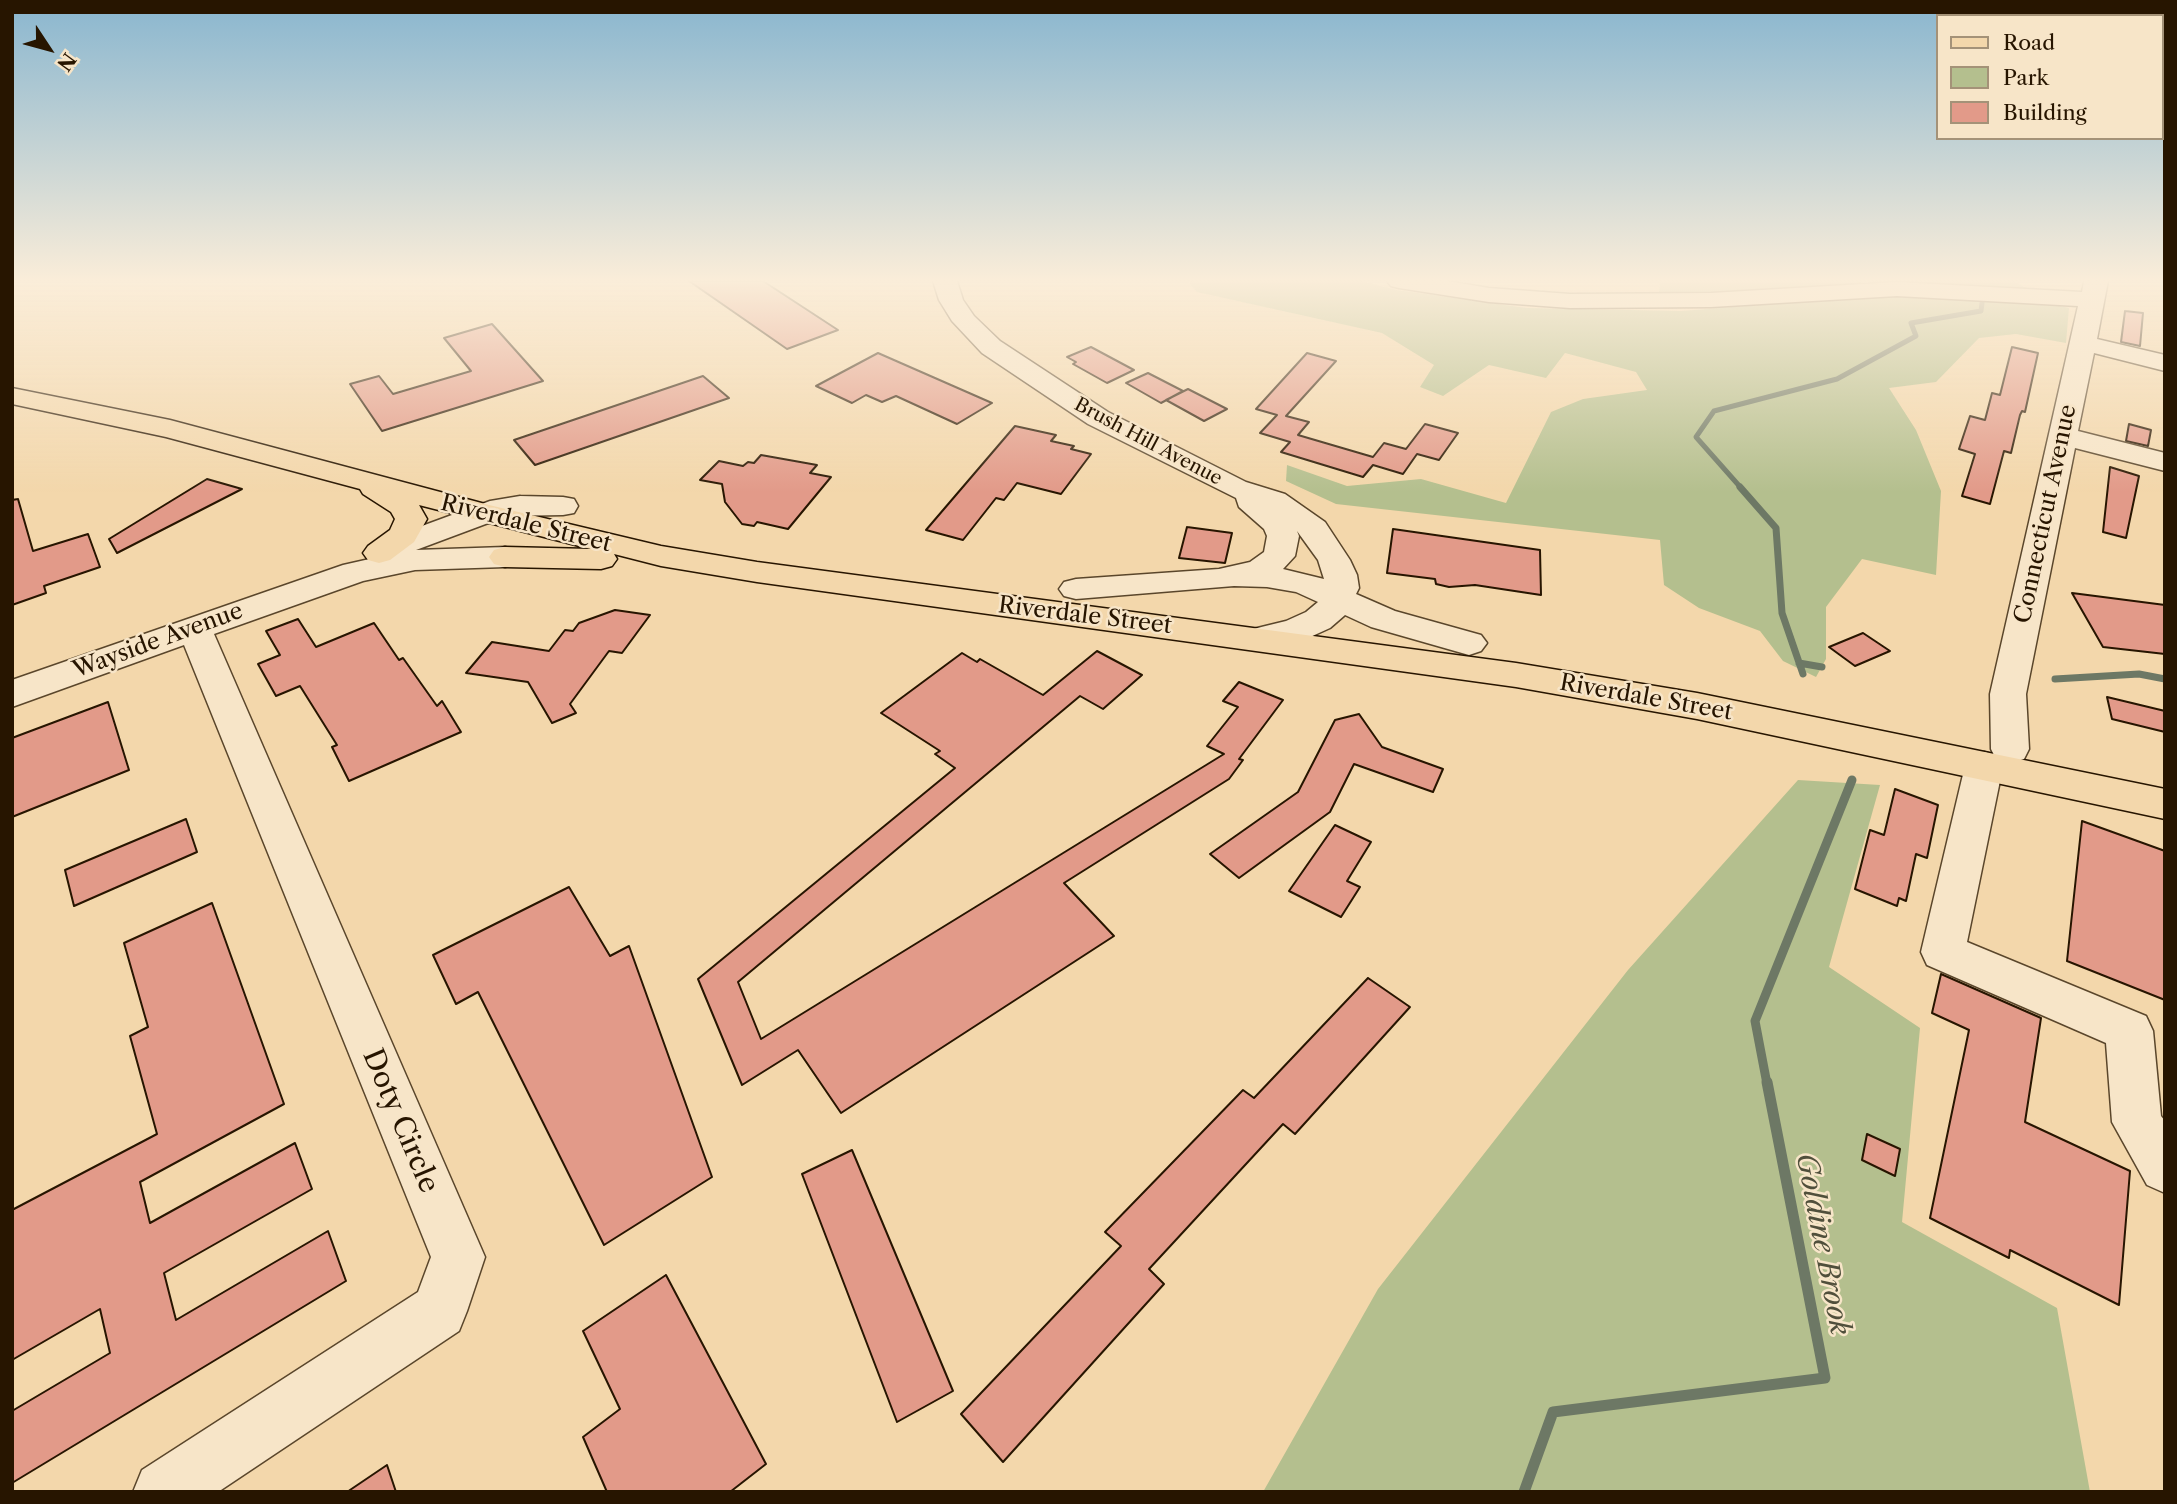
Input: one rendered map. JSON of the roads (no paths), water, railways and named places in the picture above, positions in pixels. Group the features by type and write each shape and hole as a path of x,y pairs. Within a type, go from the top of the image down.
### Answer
{"main road":[{"name":"Riverdale Street","path":"12,377 155,406 693,536 782,551 1076,589 1328,609"},
{"name":"Riverdale Street","path":"12,396 160,427 482,513 682,560 1453,665 1997,757 2165,781"},
{"path":"356,480 388,494 404,506 410,515 411,523 403,536 379,553"},
{"path":"505,557 682,560"},
{"name":"Riverdale Street","path":"1469,643 1710,687 1997,757 2165,804"}],"street":[{"name":"Brush Hill Avenue","path":"998,351 1098,418 1235,488 1257,494 1282,506 1303,520 1321,539 1340,575 1342,588 1328,609"},
{"name":"Connecticut Avenue","path":"2081,351 1997,757 1943,952 2129,1031 2137,1122 2165,1168"},
{"path":"2117,351 2165,363"},
{"path":"2063,436 2165,462"},
{"name":"Brush Hill Avenue","path":"1235,488 1278,525 1283,541 1279,556"},
{"name":"Wayside Avenue","path":"303,588 379,553 482,513 511,506 563,506"},
{"path":"482,513 466,528 465,537 482,549 505,557"},
{"path":"1219,579 1261,570 1279,556 1321,539"},
{"name":"Wayside Avenue","path":"12,694 303,588 370,568 400,562 505,557"},
{"path":"1076,589 1219,579 1267,577 1291,580 1328,609 1469,643"},
{"path":"1257,639 1296,630 1328,609"},
{"name":"Doty Circle","path":"164,1492 439,1311 458,1257 194,628"}],"waterway":[{"name":"Goldine Brook","path":"1742,489 1696,437 1714,411 1837,379 1888,351"},
{"name":"Goldine Brook","path":"1740,487 1776,528 1782,613 1799,663"},
{"path":"1799,663 1822,667"},
{"name":"Goldine Brook","path":"1799,663 1803,674"},
{"path":"2055,679 2139,674 2165,679"},
{"name":"Goldine Brook","path":"1767,1084 1755,1021 1852,780"},
{"name":"Goldine Brook","path":"1524,1492 1553,1412 1825,1378 1767,1082"}]}
